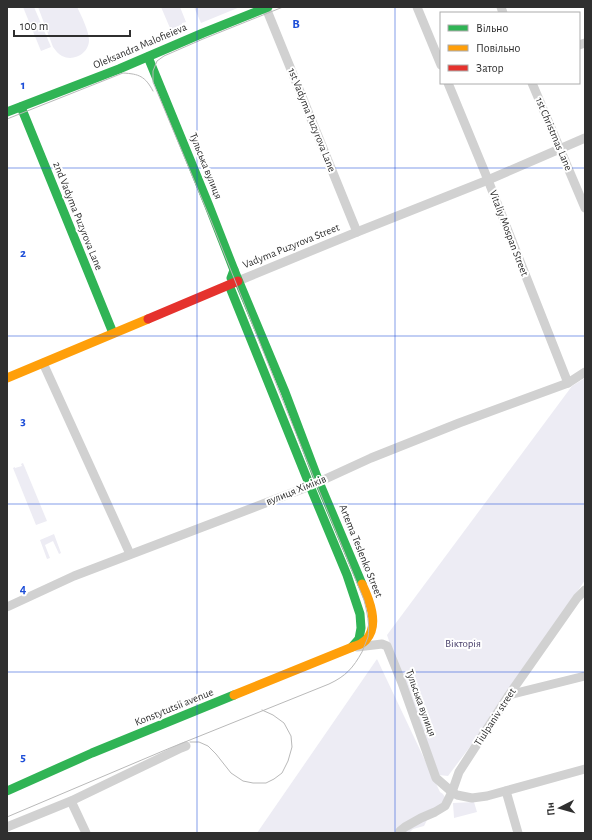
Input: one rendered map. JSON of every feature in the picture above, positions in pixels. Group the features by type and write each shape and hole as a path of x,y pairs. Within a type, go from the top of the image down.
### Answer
{"street":[{"name":"Oleksandra Malofieieva","path":"7,112 148,57 267,7"},
{"name":"1st Vadyma Puzyrova Lane","path":"267,7 357,232"},
{"path":"417,7 440,63"},
{"name":"Тульська вулиця","path":"148,57 234,270 234,283"},
{"name":"Vitaliy Mospan Street","path":"448,84 568,383"},
{"name":"1st Christmas Lane","path":"532,84 585,208"},
{"name":"2nd Vadyma Puzyrova Lane","path":"21,107 114,333"},
{"name":"Vadyma Puzyrova Street","path":"7,378 357,232 488,180 585,138"},
{"name":"Artema Teslenko Street","path":"234,283 285,392 319,482 370,606 373,619 372,632 366,640 351,648"},
{"name":"Artema Teslenko Street","path":"234,283 310,486 348,575 360,614 361,628 359,639 351,648"},
{"path":"43,363 130,554"},
{"name":"вулиця Хіміків","path":"7,607 74,576 310,486 371,458 568,383 585,372"},
{"name":"Tiulpaniv street","path":"400,833 404,827 445,806 454,793 459,772 509,695 577,598 585,590"},
{"name":"Тульська вулиця","path":"351,648 382,644 387,646 436,778 454,793"},
{"name":"Konstytutsii avenue","path":"7,791 139,734 351,648"},
{"path":"509,695 585,676"},
{"path":"7,827 71,801 186,746"},
{"path":"454,793 472,798 487,796 585,769"},
{"path":"506,791 518,833"},
{"path":"71,801 86,833"}],"green space":[{"path":"23,7 34,7 51,47 41,51"},
{"path":"38,7 77,7 89,36 88,45 84,52 71,58 67,58 58,53 53,47"},
{"path":"161,7 180,7 186,22 182,23 182,31 173,35"},
{"path":"194,7 240,7 201,23"},
{"name":"Вікторія","path":"585,378 585,580 502,704 448,776 439,775 403,682 387,635 572,386"},
{"path":"23,463 47,521 36,525 13,468 22,466 21,464"},
{"path":"54,534 61,553 59,554 53,541 45,545 50,558 47,559 40,540"},
{"path":"377,659 440,792 446,799 428,818 424,826 413,829 409,833 257,833"},
{"path":"474,802 477,812 454,818 453,803"}],"tram line":[{"path":"7,817 170,748 329,684 345,675 352,667 362,652 368,637 369,632 364,600 212,223 153,82 153,71 157,61 164,56 283,7"},
{"path":"7,119 123,73 141,77 147,82 153,91"},
{"path":"190,742 199,742 208,746 231,773 243,781 266,783 282,773 288,761 292,747 291,736 284,723 273,715 262,710"}],"traffic: fast":[{"path":"7,112 119,69 268,7"},
{"path":"148,57 234,270 231,278"},
{"path":"21,107 113,333"},
{"path":"234,270 285,392 319,482 362,584"},
{"path":"229,285 347,575 360,614 361,628 359,639 352,647"},
{"path":"7,791 92,753 234,695"}],"traffic: slow":[{"path":"7,378 148,319"},
{"path":"234,695 365,641 370,634 373,620 368,597 362,584"}],"traffic: jam":[{"path":"148,319 238,281"}]}
